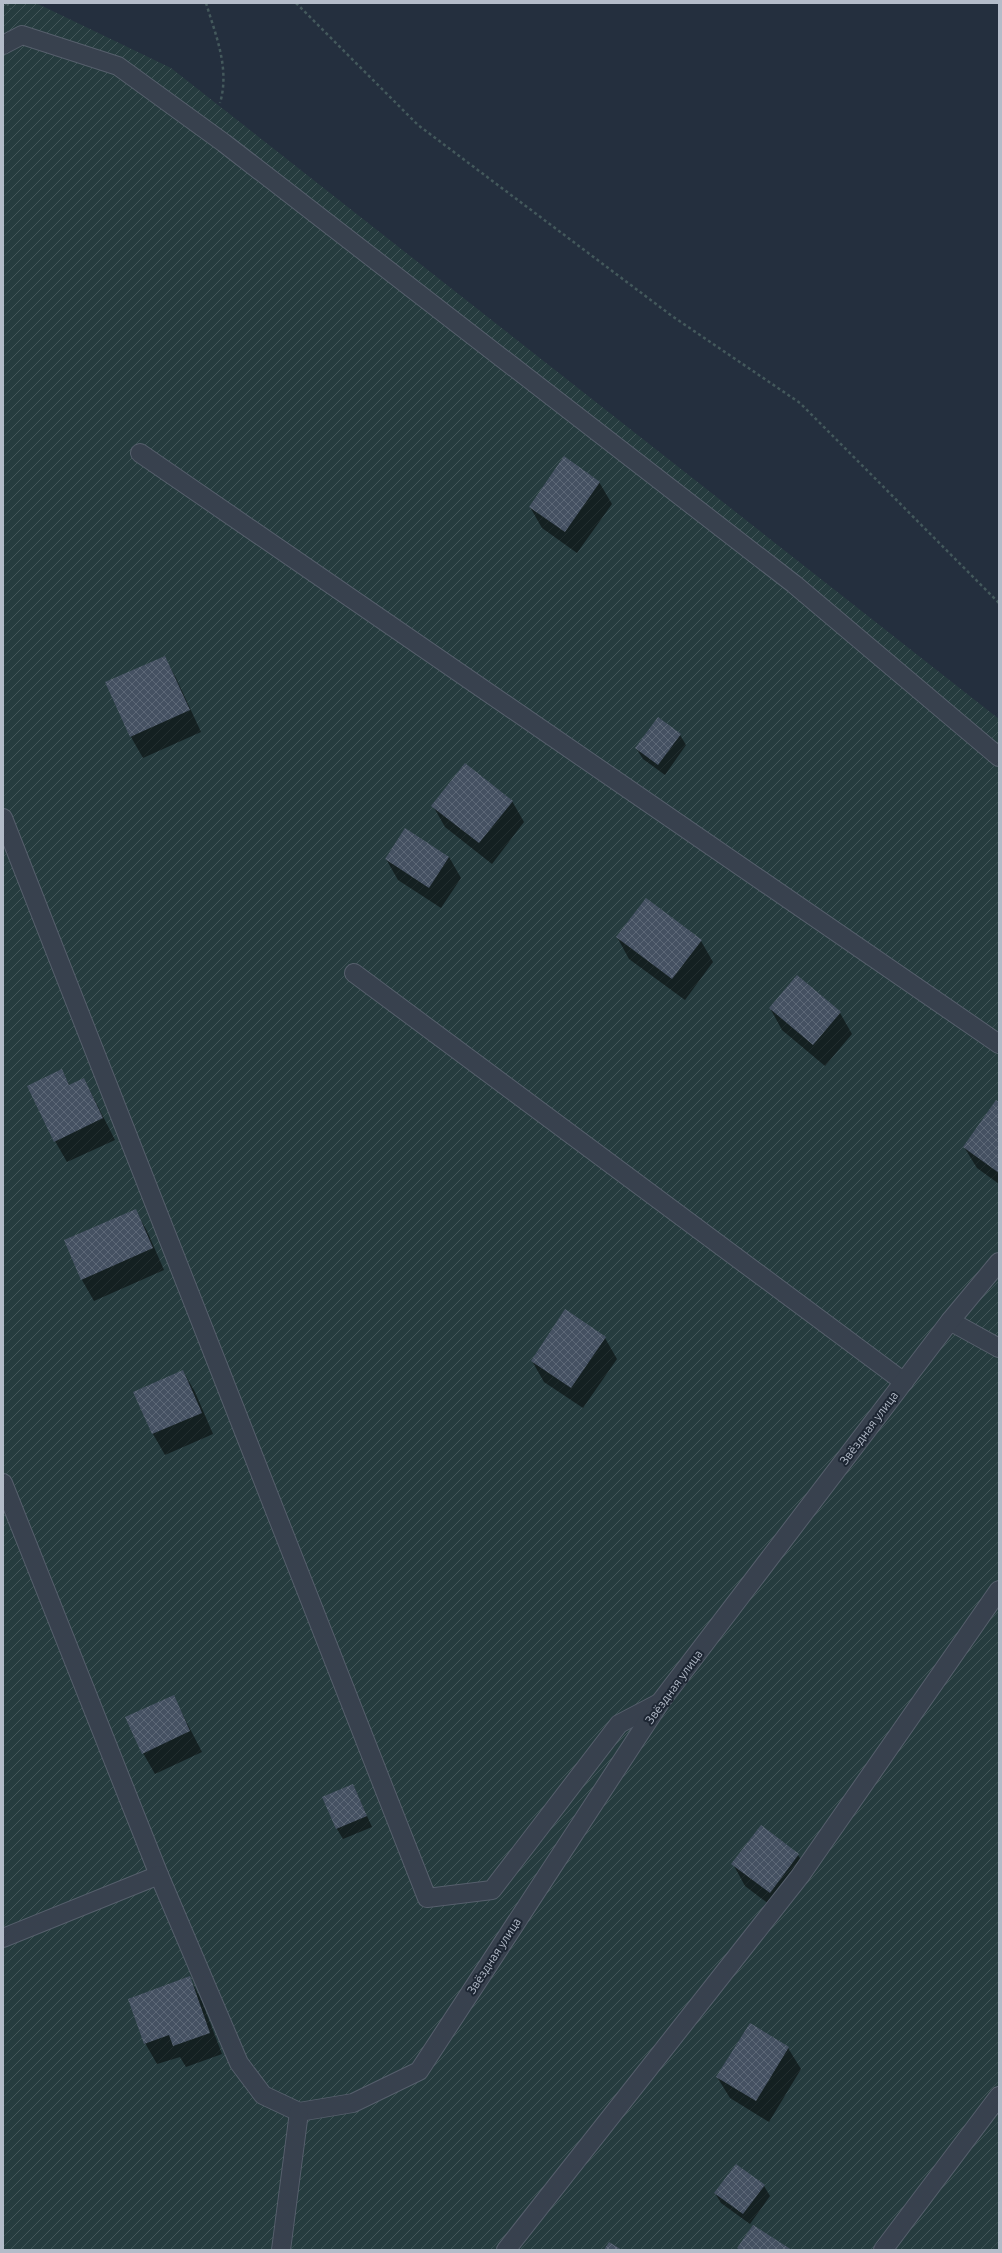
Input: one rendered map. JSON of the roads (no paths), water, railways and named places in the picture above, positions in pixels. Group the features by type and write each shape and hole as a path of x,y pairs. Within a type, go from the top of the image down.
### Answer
{"lane":[{"path":"3,45 22,35 118,66 224,143 794,584 999,757"},
{"path":"140,453 999,1044"},
{"path":"3,818 427,1898 492,1890 619,1724 662,1701"},
{"path":"354,972 904,1382"},
{"name":"Звёздная улица","path":"299,2112 353,2104 419,2071 662,1701 950,1321 999,1262"},
{"path":"950,1321 999,1348"},
{"path":"3,1483 159,1875 239,2062 263,2095 299,2112 281,2250"},
{"path":"506,2250 800,1876 999,1590"},
{"path":"3,1938 159,1875"},
{"path":"883,2250 999,2096"}]}
